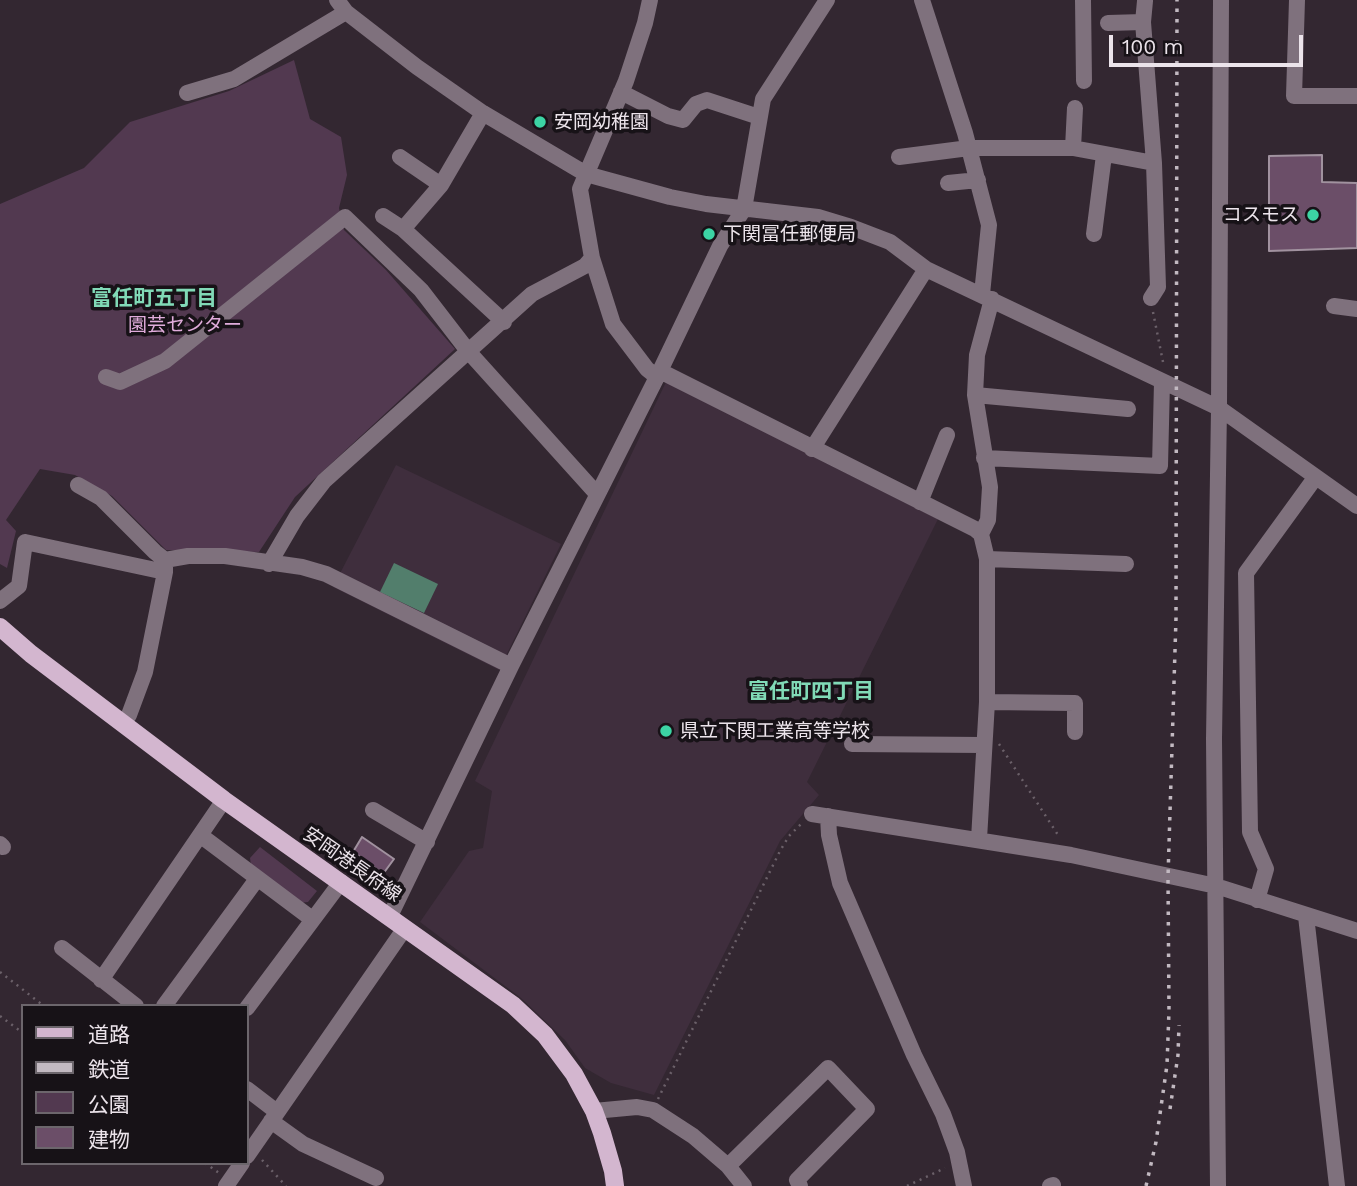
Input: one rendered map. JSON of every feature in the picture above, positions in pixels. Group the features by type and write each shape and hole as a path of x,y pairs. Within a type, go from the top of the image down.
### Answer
{"main road":[{"name":"安岡港長府線","path":"0,627 31,654 224,800 513,1005 545,1035 574,1074 594,1111 613,1171 615,1186"}],"street":[{"path":"650,0 645,23 621,92 580,189 592,258 613,324 647,369 981,534 988,559 987,702 991,745 979,839"},
{"path":"390,916 596,493 659,374 720,246 744,209 762,99 827,0"},
{"path":"922,0 969,148 989,225 987,297 977,355 975,396 990,487 988,520 981,534"},
{"path":"1080,74 1078,28 1083,0"},
{"path":"1218,1186 1214,739 1221,0"},
{"path":"1297,0 1294,96 1357,96"},
{"path":"1145,1 1143,22 1154,163 1158,287 1151,298"},
{"path":"187,93 234,79 341,6 395,51 483,113 586,174 670,197 818,217 890,242 926,269 1219,408 1357,506"},
{"path":"1108,23 1143,22"},
{"path":"621,92 668,116 683,120 696,104 707,100 759,117"},
{"path":"1073,148 1075,108"},
{"path":"403,229 440,185 483,113"},
{"path":"900,157 969,148 1073,148 1154,163"},
{"path":"1094,234 1104,155"},
{"path":"400,157 440,185"},
{"path":"948,183 978,180"},
{"path":"383,215 403,229 504,322"},
{"path":"106,377 120,382 165,361 345,217 421,290 468,351 596,493"},
{"path":"269,564 297,516 324,481 504,322 532,294 585,266 592,258"},
{"path":"812,449 926,269"},
{"path":"1334,306 1357,309"},
{"path":"984,458 1160,466 1162,382"},
{"path":"975,396 1128,409"},
{"path":"920,502 947,435"},
{"path":"1257,900 1266,869 1250,832 1247,573 1315,478"},
{"path":"78,485 102,498 155,552 165,566 145,672 129,715 123,722"},
{"path":"0,601 19,586 25,542 165,566 188,556 226,556 302,567 326,574 511,666"},
{"path":"988,559 1084,568 1126,564"},
{"path":"987,702 1074,703 1075,732"},
{"path":"852,744 991,745"},
{"path":"101,980 224,800"},
{"path":"373,810 427,842"},
{"path":"820,815 1071,855 1216,886 1357,931"},
{"path":"820,815 829,835 840,883 914,1055 943,1114 957,1152 964,1186"},
{"path":"200,835 312,919"},
{"path":"165,1004 257,879"},
{"path":"248,1007 341,882"},
{"path":"1306,916 1337,1186"},
{"path":"249,1153 405,928"},
{"path":"62,948 133,1004"},
{"path":"728,1166 828,1068 867,1109 797,1180 800,1186"},
{"path":"248,1090 303,1144 376,1178"},
{"path":"594,1111 637,1107 653,1110 693,1136 728,1166 744,1186"},
{"path":"228,1183 241,1165"}],"path":[{"path":"1151,298 1164,365 1162,382"},
{"path":"991,745 1071,855"},
{"path":"653,1110 789,836 820,815"},
{"path":"0,972 41,1004"},
{"path":"0,1016 21,1032"},
{"path":"907,1186 943,1170 957,1152"},
{"path":"249,1153 286,1186"}],"shaded area":[{"name":"県立下関工業高等学校","path":"666,382 938,519 807,782 819,795 780,841 654,1095 611,1083 585,1068 565,1040 521,998 420,922 469,851 483,848 492,791 475,781"},
{"path":"396,465 561,544 499,670 333,587"},
{"path":"394,563 438,584 424,613 380,592"}],"green space":[{"name":"園芸センター","path":"294,60 310,119 341,137 347,175 339,208 344,230 386,270 455,349 295,497 259,552 166,550 112,496 75,475 40,469 6,520 16,531 7,568 0,564 0,204 84,168 130,122 229,91"},
{"path":"260,847 317,891 308,902 300,903 251,865 250,858"}],"building":[{"name":"コスモス","path":"1322,155 1322,182 1357,183 1357,248 1269,251 1269,156"},
{"path":"362,837 394,859 383,874 353,852"}],"railway":[{"path":"1146,1186 1156,1142 1167,1065 1169,1011 1168,877 1176,618 1177,0"},
{"path":"1170,1109 1178,1055 1179,1025"}],"place":[{"name":"安岡幼稚園","path":"540,122"},
{"name":"コスモス","path":"1313,215"},
{"name":"下関冨任郵便局","path":"709,234"},
{"name":"県立下関工業高等学校","path":"666,731"}],"district":[{"name":"富任町五丁目","path":"154,299"},
{"name":"富任町四丁目","path":"811,692"}]}
